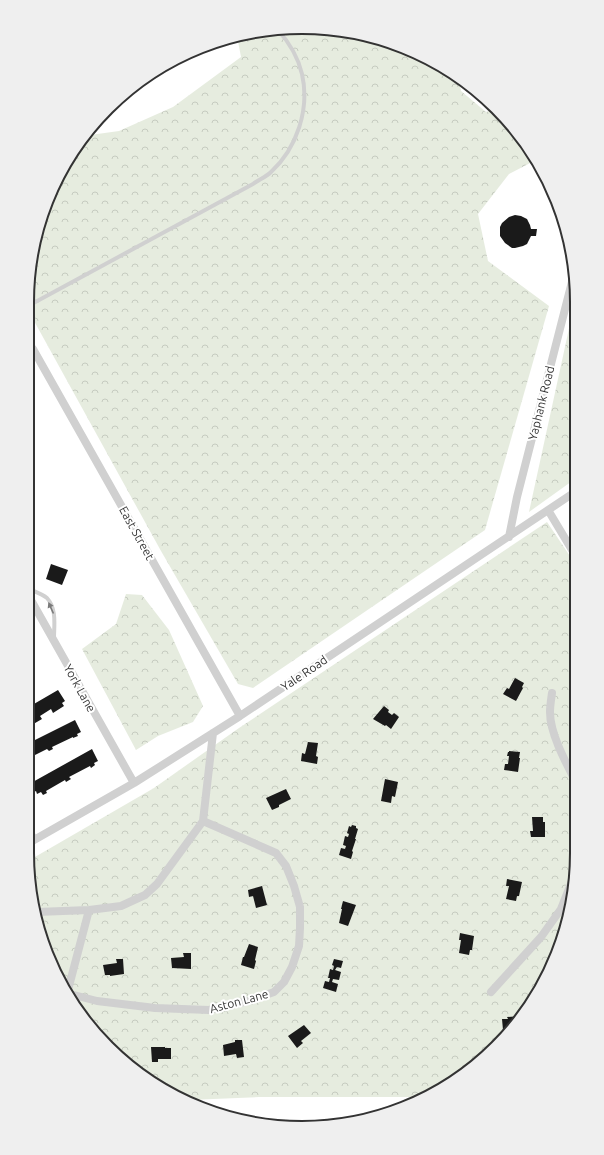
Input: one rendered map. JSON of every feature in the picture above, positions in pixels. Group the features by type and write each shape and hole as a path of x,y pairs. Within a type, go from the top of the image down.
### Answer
{"street":[{"name":"Yaphank Road","path":"509,537 517,497 569,292"},
{"name":"East Street","path":"34,351 240,716"},
{"name":"Yale Road","path":"34,840 134,783 240,716 570,495"},
{"path":"548,510 570,545"},
{"name":"York Lane","path":"34,605 134,783"},
{"path":"552,693 550,713 554,731 563,758 570,771"},
{"path":"41,912 89,910 121,906 144,895 157,884 203,821 213,733"},
{"name":"Aston Lane","path":"75,995 97,1001 155,1008 208,1010 248,1001 274,992 284,982 292,967 299,946 300,928 300,907 286,866 276,853 203,821"},
{"path":"491,992 541,937 561,909 567,894"},
{"path":"69,985 89,910"}],"lane":[{"path":"34,303 253,184 270,173 290,148 298,132 303,112 304,91 302,74 297,58 288,41 283,35"},
{"path":"34,592 47,598 51,604 54,614 54,640"}],"green space":[{"path":"302,34 337,36 371,43 405,54 436,70 460,85 461,91 486,112 490,111 492,112 515,139 531,163 509,174 478,214 488,261 549,306 485,530 253,688 238,684 161,551 34,321 36,267 48,216 62,183 79,153 89,139 93,135 119,131 173,107 241,57 238,42 250,39 267,36"},
{"path":"570,324 570,483 529,512"},
{"path":"547,522 570,556 570,853 568,888 561,922 550,956 534,987 515,1016 492,1043 465,1066 436,1085 413,1097 259,1097 196,1100 153,1076 112,1043 79,1002 54,956 39,905 36,888 34,857 154,788 239,728"},
{"path":"126,594 142,595 169,630 203,706 193,722 158,736 136,750 82,649 116,624"}],"building":[{"path":"515,215 527,219 531,229 537,229 536,236 531,236 527,244 512,248 505,243 500,236 500,227 509,217"},
{"path":"51,564 68,570 62,585 46,579"},
{"path":"515,678 524,683 516,701 503,694 507,688 509,689"},
{"path":"58,690 65,701 62,703 64,706 53,713 51,709 40,716 42,719 34,724 34,704"},
{"path":"384,706 392,715 394,713 399,717 391,729 373,719"},
{"path":"75,720 81,732 77,734 78,736 52,747 53,749 49,751 47,749 34,756 34,740"},
{"path":"308,742 318,743 316,756 318,757 317,764 301,761 302,753 305,754"},
{"path":"92,749 98,761 94,763 95,765 91,768 90,766 69,777 71,779 66,782 65,780 46,791 47,793 43,795 41,792 37,794 36,791 34,792 34,781"},
{"path":"509,751 520,752 518,772 504,770 505,764 508,764 509,756 507,756"},
{"path":"385,779 398,782 395,797 392,796 391,803 381,801"},
{"path":"286,789 291,799 272,810 266,798"},
{"path":"532,817 543,817 543,822 545,822 545,837 531,837 530,831 533,831"},
{"path":"352,825 356,826 358,829 351,859 339,855 341,848 345,849 346,846 343,845 345,836 348,837 349,834 347,833 349,826 351,827"},
{"path":"507,879 522,882 519,896 517,896 516,901 506,899 509,886 506,886"},
{"path":"262,886 267,905 256,908 253,896 249,897 248,890"},
{"path":"343,901 356,905 348,926 339,923"},
{"path":"460,933 474,936 472,950 470,950 469,955 459,953 461,940 459,940"},
{"path":"249,944 258,947 254,969 241,965"},
{"path":"183,953 191,953 191,969 172,968 171,958 184,957"},
{"path":"116,959 123,959 124,974 110,976 105,975 103,965 117,963"},
{"path":"334,959 343,961 341,968 337,967 335,970 341,972 339,980 333,979 332,982 338,984 336,992 323,988 325,981 329,982 330,978 328,978 330,969 333,970 334,966 332,965"},
{"path":"515,1016 503,1030 502,1019 508,1019 507,1017"},
{"path":"304,1025 311,1033 301,1041 303,1043 297,1048 288,1036"},
{"path":"235,1040 242,1040 244,1057 237,1058 236,1054 224,1056 223,1045 235,1042"},
{"path":"151,1047 171,1048 171,1059 158,1059 158,1062 152,1062"}]}
